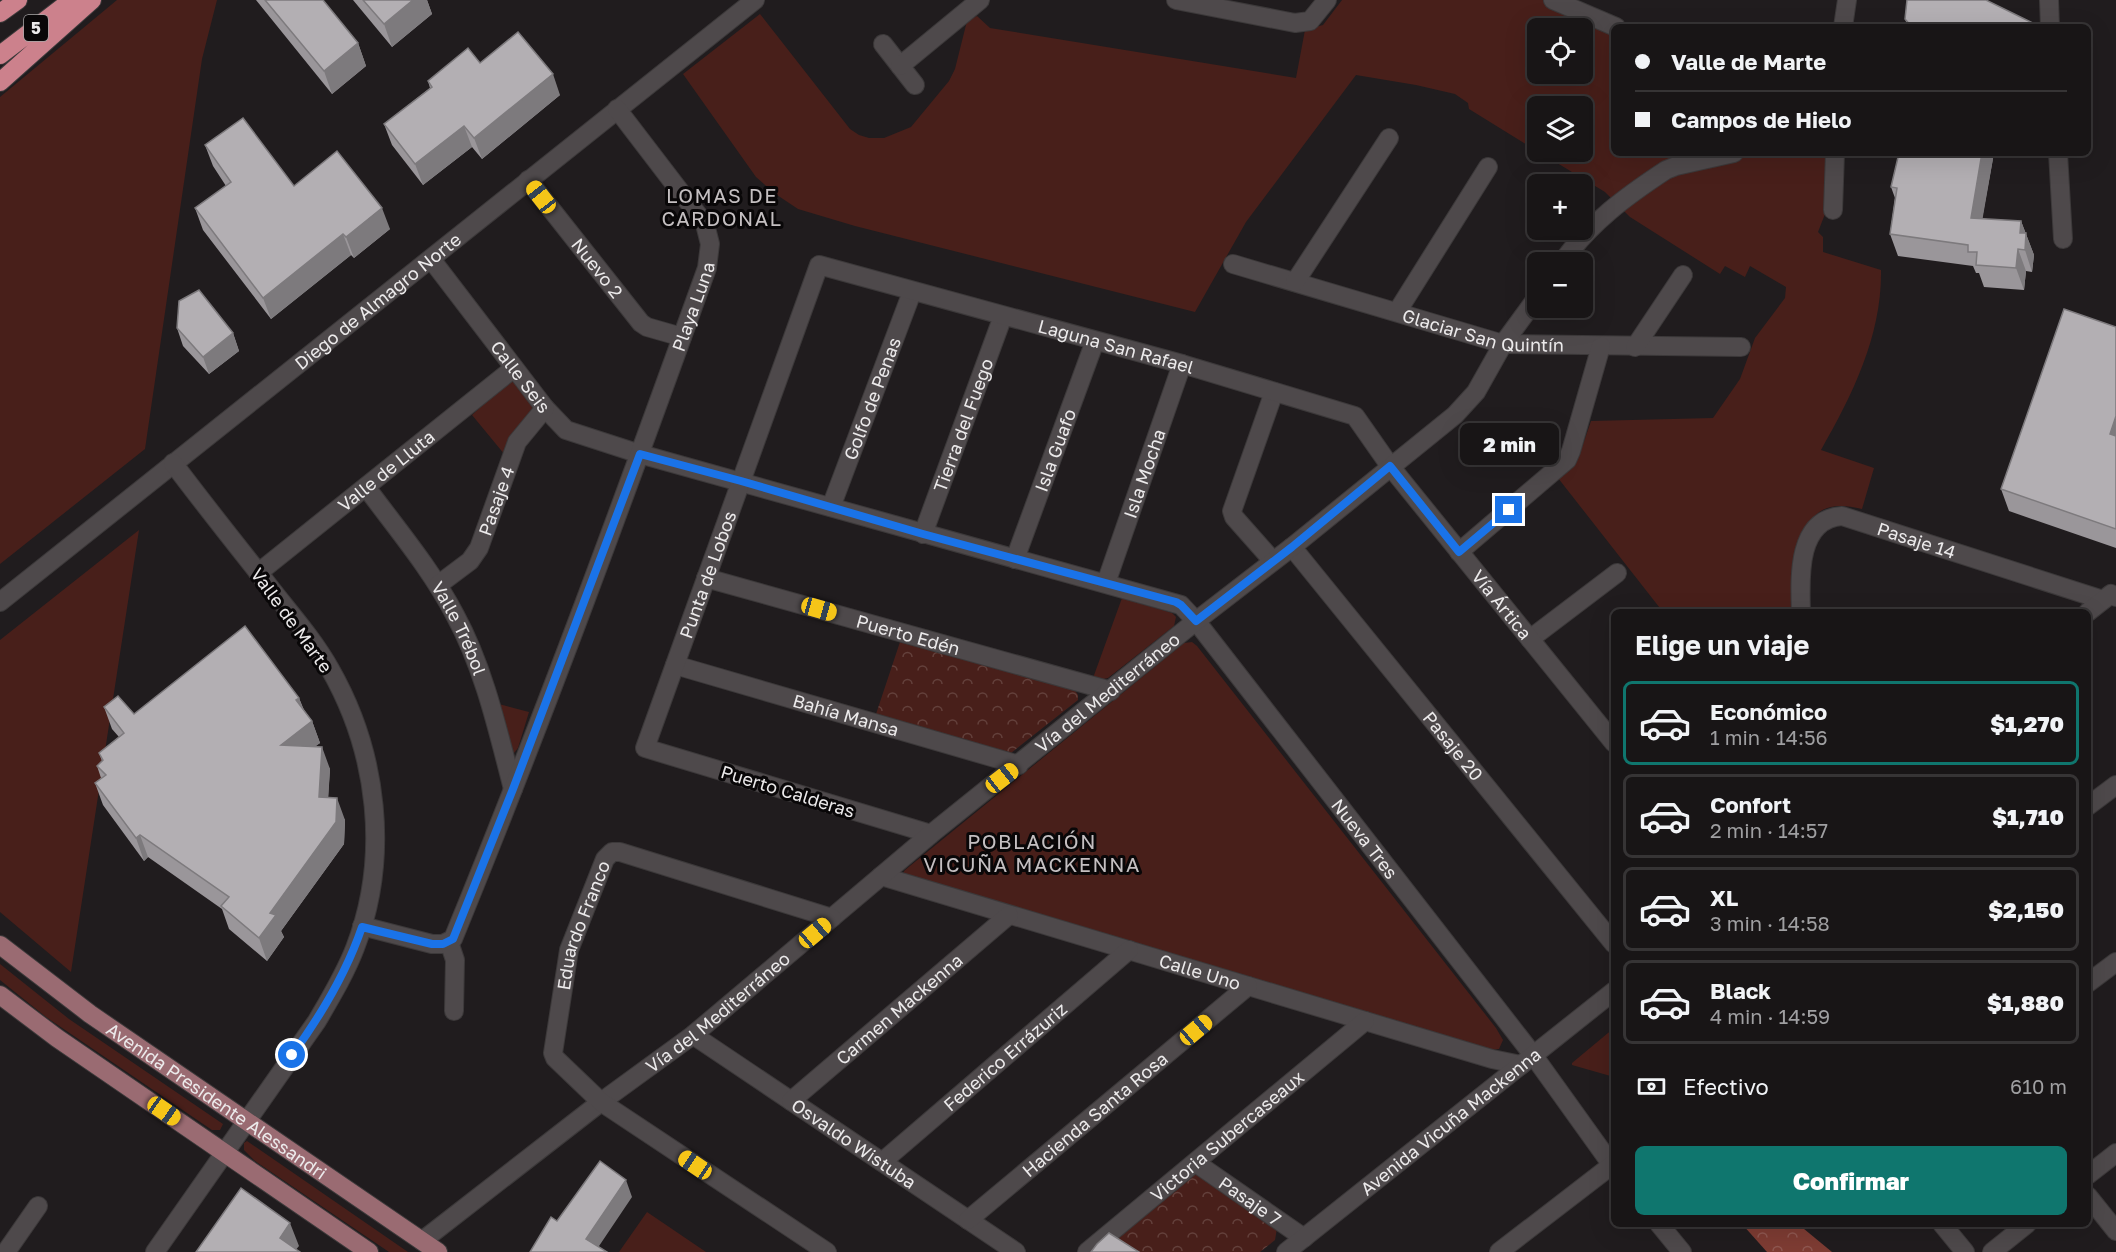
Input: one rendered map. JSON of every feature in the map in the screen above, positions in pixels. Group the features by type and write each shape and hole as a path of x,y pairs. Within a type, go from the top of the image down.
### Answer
{"highway":[{"name":"5","path":"0,14 18,0"},
{"name":"5","path":"0,55 72,0"},
{"path":"0,82 92,0"}],"main road":[{"name":"Avenida Presidente Alessandri","path":"0,945 90,1014 438,1252"},
{"name":"Avenida Presidente Alessandri","path":"0,995 57,1038 369,1252"}],"street":[{"name":"Diego de Almagro Norte","path":"0,602 755,0"},
{"path":"900,66 981,0"},
{"path":"1181,0 1295,23 1310,21 1328,0"},
{"path":"1553,0 1611,25"},
{"path":"1843,24 1846,0"},
{"path":"2049,0 2050,24"},
{"path":"883,44 915,85"},
{"name":"Playa Luna","path":"617,109 705,224 710,250 707,267 640,454"},
{"path":"1295,282 1389,138"},
{"path":"1570,252 1598,220 1666,170 1721,156"},
{"path":"1833,210 1835,156"},
{"path":"2058,156 2063,239"},
{"path":"1397,312 1488,167"},
{"name":"Nuevo 2","path":"528,180 641,323 647,327 682,337"},
{"name":"Calle Seis","path":"431,259 545,408 566,430 640,454 923,534"},
{"name":"Glaciar San Quintín","path":"1233,264 1503,344 1635,347 1741,346"},
{"name":"Laguna San Rafael","path":"819,265 1182,364 1355,416 1390,466"},
{"name":"Punta de Lobos","path":"645,748 819,265"},
{"path":"1635,347 1683,275"},
{"name":"Golfo de Penas","path":"831,507 912,292"},
{"name":"Vía del Mediterráneo","path":"422,1241 601,1102 693,1035 931,834 1196,621 1292,547 1467,404 1503,344 1527,311"},
{"name":"Tierra del Fuego","path":"923,534 1003,316"},
{"name":"Isla Guafo","path":"1015,559 1095,341"},
{"path":"1459,552 1567,460 1601,346"},
{"name":"Isla Mocha","path":"1106,583 1182,364"},
{"name":"Valle de Lluta","path":"258,573 514,368"},
{"path":"1273,561 1234,517 1232,511 1274,392"},
{"name":"Pasaje 4","path":"438,585 470,561 479,548 517,442 545,408"},
{"path":"362,927 432,944 449,942 453,939 513,789 640,454"},
{"name":"Valle de Marte","path":"155,1252 317,1021 333,994 348,964 362,927 374,872 375,846 372,796 365,758 356,726 329,667 304,630 173,463"},
{"name":"Vía Ártica","path":"1390,466 1530,639 1611,732"},
{"name":"Valle Trébol","path":"366,487 438,585 456,616 472,653 496,722 513,789"},
{"name":"Pasaje 14","path":"1801,609 1800,574 1804,550 1822,523 1833,517 1842,516 2110,597"},
{"name":"Nueva Tres","path":"923,534 1181,605 1196,621 1527,1060 1611,1164"},
{"name":"Pasaje 20","path":"1292,547 1611,940"},
{"path":"1530,639 1617,573"},
{"name":"Puerto Edén","path":"706,578 1111,691"},
{"path":"2091,610 2110,597"},
{"name":"Bahía Mansa","path":"675,665 1019,765"},
{"name":"Puerto Calderas","path":"645,748 931,834"},
{"path":"2091,804 2116,785"},
{"name":"Eduardo Franco","path":"601,1102 555,1058 553,1053 569,950 605,859 612,852 620,852 832,918"},
{"name":"Calle Uno","path":"881,876 1492,1059 1527,1060"},
{"name":"Carmen Mackenna","path":"790,1101 1009,915"},
{"path":"449,942 455,960 454,1011"},
{"name":"Federico Errázuriz","path":"882,1162 1129,950"},
{"path":"2091,981 2116,962"},
{"name":"Hacienda Santa Rosa","path":"968,1220 1248,986"},
{"name":"Avenida Vicuña Mackenna","path":"1286,1252 1611,993"},
{"name":"Victoria Subercaseaux","path":"1088,1252 1365,1021"},
{"name":"Osvaldo Wistuba","path":"693,1035 1016,1252"},
{"path":"601,1102 827,1252"},
{"path":"2091,1173 2116,1152"},
{"name":"Pasaje 7","path":"1196,1163 1304,1238"},
{"path":"1499,1252 1611,1168"},
{"path":"2091,1201 2116,1230"},
{"path":"6,1252 38,1206"},
{"path":"1661,1227 1672,1248"},
{"path":"1944,1227 1965,1252"},
{"path":"1992,1252 2023,1227"}],"green space":[{"path":"117,0 217,0 202,59 145,449 0,564 0,97"},
{"path":"1342,0 1543,0 1584,18 1527,18 1527,84 1593,84 1593,22 1611,30 1611,156 1832,156 1825,214 1818,232 1823,237 1823,252 1881,270 1877,318 1871,341 1854,386 1821,450 1874,468 1862,509 1842,506 1825,509 1812,519 1807,527 1802,537 1795,609 1661,609 1558,478 1580,453 1591,421 1713,418 1740,379 1755,338 1785,298 1786,287 1750,266 1745,277 1725,266 1720,274 1630,217 1605,192 1593,185 1593,174 1575,174 1556,162 1593,162 1593,96 1527,96 1527,145 1469,109 1468,103 1455,94 1356,75 1246,222 1195,312 855,226 798,209 774,193 756,177 683,74 760,14 850,129 869,138 884,138 911,127 949,81 955,69 967,21 977,16 990,28 1296,78 1305,30 1323,25"},
{"path":"515,380 535,404 534,409 511,438 505,455 472,415 509,381"},
{"path":"139,530 71,972 0,912 0,640"},
{"path":"1122,598 1172,613 1176,617 1174,626 1108,678 1099,680 1093,678"},
{"path":"900,642 1074,689 1078,700 1011,753 875,717"},
{"path":"1192,642 1496,1028 1503,1040 1499,1049 1490,1050 905,877 903,873 905,870 1184,643"},
{"path":"499,704 529,712 518,748 514,753 511,752"},
{"path":"0,964 69,1019 223,1124 220,1130 212,1130 46,1017 0,980"},
{"path":"1611,1030 1611,1076 1572,1065"},
{"path":"247,1141 408,1252 389,1252 255,1161 244,1150 244,1143"},
{"path":"1197,1174 1277,1228 1275,1240 1260,1252 1092,1252 1188,1175"},
{"path":"647,1212 706,1252 619,1252"},
{"path":"1745,1227 1802,1227 1832,1252 1767,1252"}],"building":[{"path":"265,0 323,0 358,43 324,71"},
{"path":"363,0 413,0 384,24"},
{"path":"1907,0 1986,0 2035,24 1909,24 1905,19"},
{"path":"518,32 553,74 474,138 464,126 415,164 384,124 432,87 428,81 468,48 480,63"},
{"path":"243,118 294,186 337,151 382,208 346,237 343,234 263,298 195,208 231,182 205,145"},
{"path":"1898,156 1981,156 1971,218 2021,221 2020,233 2026,233 2025,250 2018,249 2016,268 1976,265 1977,252 1968,252 1968,245 1890,234 1897,188 1891,187"},
{"path":"199,290 233,333 203,357 177,328 179,301"},
{"path":"2064,309 2116,327 2116,416 2110,434 2116,436 2116,529 2001,489"},
{"path":"245,626 299,698 296,700 312,721 281,745 322,747 319,797 337,798 336,822 270,913 276,915 259,938 221,906 229,897 140,835 136,838 95,783 106,775 97,766 103,760 99,753 124,733 104,707 118,696 134,714"},
{"path":"600,1161 626,1180 586,1239 607,1252 530,1252 551,1217 557,1221"},
{"path":"241,1188 290,1223 280,1238 300,1252 196,1252"},
{"path":"1109,1233 1139,1252 1091,1252"}],"district":[{"name":"LOMAS DE CARDONAL","path":"722,206"},
{"name":"POBLACIÓN VICUÑA MACKENNA","path":"1032,852"}],"route":[{"path":"292,1055 333,994 355,948 362,927 432,944 443,944 453,939 513,789 640,454 1176,602 1196,621 1292,547 1390,466 1459,552 1509,510"}]}
